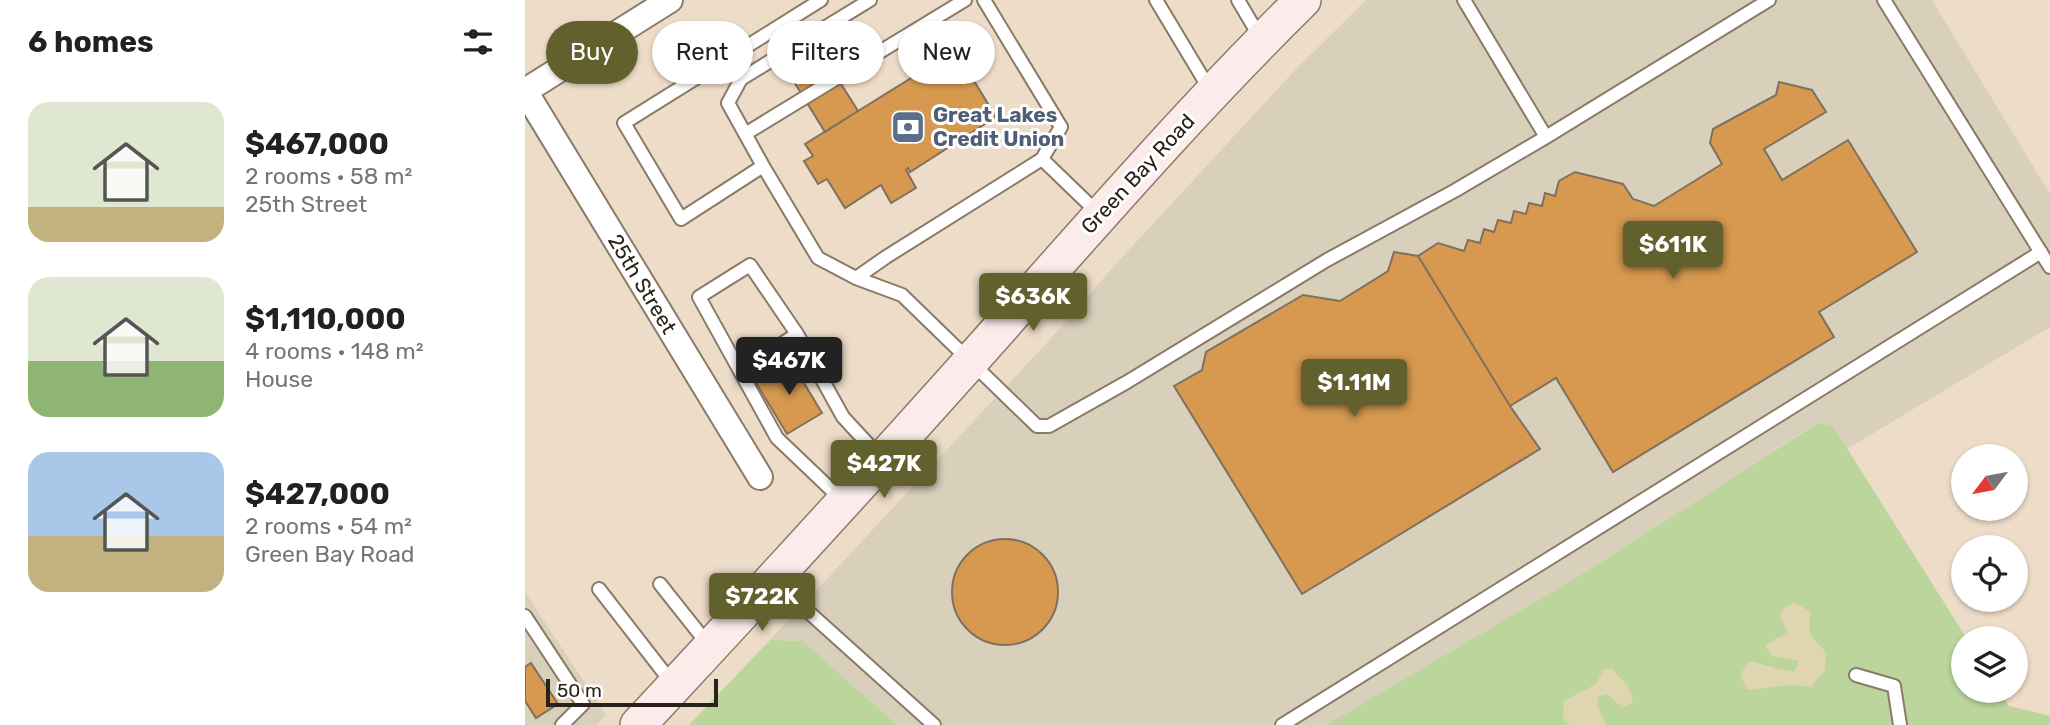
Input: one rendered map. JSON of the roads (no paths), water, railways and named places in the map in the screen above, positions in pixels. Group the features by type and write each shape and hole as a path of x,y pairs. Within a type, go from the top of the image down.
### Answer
{"main road":[{"name":"Green Bay Road","path":"638,725 845,502 1100,215 1212,93 1303,0"}],"street":[{"path":"525,91 670,0"},
{"name":"25th Street","path":"525,91 760,477"}],"lane":[{"path":"763,166 681,219 624,123 821,0"},
{"path":"870,0 741,79 729,103 818,258 856,278 902,295 1037,426 1049,426 1127,382 1327,260 1456,190 1546,137 1769,0"},
{"path":"745,134 965,0"},
{"path":"856,278 1042,159 1061,127 984,0"},
{"path":"1156,0 1212,93"},
{"path":"1238,0 1262,41"},
{"path":"1464,0 1546,137"},
{"path":"1884,0 2050,267"},
{"path":"1042,159 1100,215"},
{"path":"1282,725 2041,252"},
{"path":"845,502 777,439 699,297 750,265 797,334 843,417 882,460"},
{"path":"740,371 797,334"},
{"path":"773,580 934,725"},
{"path":"660,584 710,647"},
{"path":"599,589 675,686"},
{"path":"525,616 583,704 562,725"},
{"path":"1856,675 1894,686 1900,725"}],"place":[{"name":"Great Lakes Credit Union","path":"908,127"}]}
